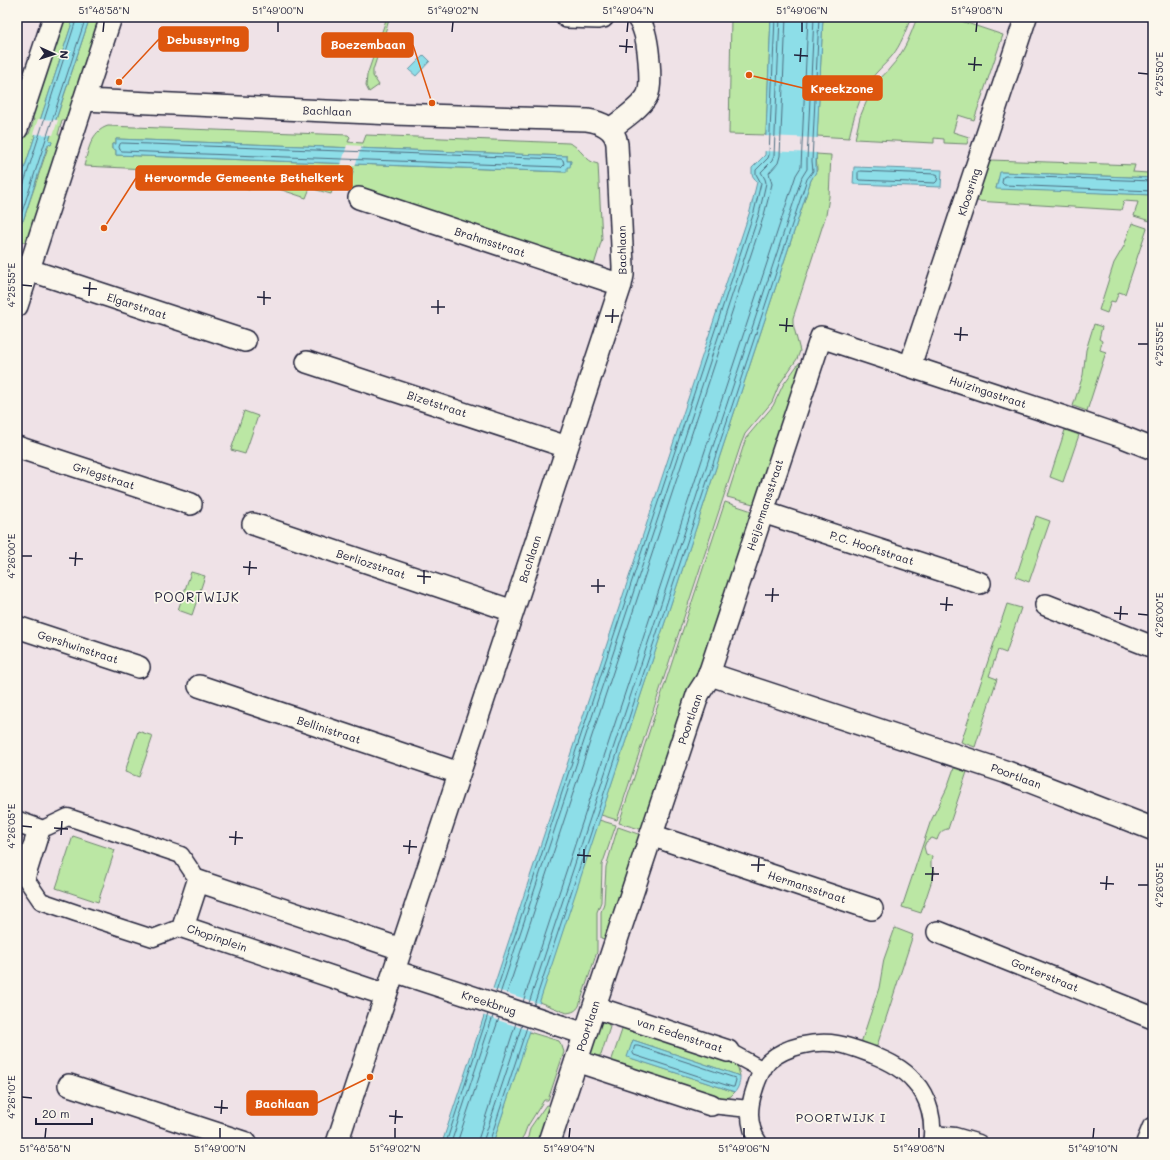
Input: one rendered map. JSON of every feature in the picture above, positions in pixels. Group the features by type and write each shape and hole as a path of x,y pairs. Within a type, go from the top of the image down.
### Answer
{"street":[{"path":"17,129 21,102 54,17"},
{"path":"17,306 23,268 84,100 111,17"},
{"path":"567,17 604,17"},
{"path":"610,129 642,103 649,92 650,79 647,40 643,26 637,17"},
{"name":"Kloosring","path":"910,366 1026,17"},
{"name":"Bachlaan","path":"84,100 393,114 587,120 598,122 610,129 615,136 617,144 623,275 337,1143"},
{"name":"Brahmsstraat","path":"359,198 620,285"},
{"name":"Elgarstraat","path":"23,268 245,341"},
{"name":"Huizingastraat","path":"821,337 1084,424 1153,449"},
{"name":"Heijermansstraat","path":"709,674 821,337"},
{"name":"Bizetstraat","path":"308,362 567,447"},
{"name":"Griegstraat","path":"17,447 191,504"},
{"name":"P.C. Hooftstraat","path":"763,512 980,583"},
{"name":"Berliozstraat","path":"253,524 513,611"},
{"path":"1046,605 1153,647"},
{"name":"Gershwinstraat","path":"17,627 139,667"},
{"name":"Poortlaan","path":"549,1143 698,694 709,674 1017,776 1153,829"},
{"name":"Bellinistraat","path":"199,686 460,773"},
{"path":"47,827 68,817 103,824 181,855 193,874"},
{"name":"Chopinplein","path":"17,822 39,830 25,875 23,877 41,901 74,918 153,938 174,930"},
{"name":"Hermansstraat","path":"651,835 872,908"},
{"name":"Chopinplein","path":"386,995 183,927 198,881 401,949"},
{"name":"Gorterstraat","path":"938,932 1153,1018"},
{"name":"Kreekbrug","path":"394,971 585,1034"},
{"name":"van Eedenstraat","path":"594,1007 728,1051 763,1070"},
{"path":"759,1143 751,1129 749,1109 757,1081 763,1070 769,1062 778,1055 800,1046 826,1043 855,1048 887,1061 902,1070 920,1088 928,1106 932,1118 932,1138 954,1136 979,1143"},
{"path":"576,1061 711,1105 749,1109"},
{"path":"69,1085 246,1143"},
{"path":"1147,1143 1153,1128"}],"green space":[{"path":"60,17 74,17 17,191 17,149 22,134 29,134 34,119 27,118"},
{"path":"90,17 104,17 69,120 62,120 58,135 63,135 30,244 17,240 17,226 19,220 23,221 49,144 51,145 52,142 49,141"},
{"path":"387,17 390,17 373,70 373,76 379,85 369,92 366,86 367,75"},
{"path":"731,17 771,17 766,135 729,134"},
{"path":"823,17 911,17 895,52 875,74 866,88 852,123 849,138 817,136"},
{"path":"917,17 949,17 1003,35 974,120 958,115 953,132 969,137 967,144 944,143 944,139 934,138 934,143 855,139 860,117 871,91 873,93 881,82 879,79 888,71 899,57"},
{"path":"108,126 348,135 350,137 348,142 363,143 366,135 569,143 577,148 586,158 598,164 602,239 593,268 348,190 354,168 340,167 331,194 310,188 306,198 252,180 249,190 188,171 84,166 91,142 102,129","holes":["116,139 567,156 567,161 571,161 566,172 116,155 116,149 112,149 112,144 116,144"]},
{"path":"816,154 831,155 829,197 826,215 793,318 793,324 800,351 797,359 779,385 772,402 745,434 741,444 617,820 601,815 811,180 817,170"},
{"path":"990,160 1135,165 1133,172 1148,173 1151,165 1153,165 1153,178 1001,172 996,188 1153,195 1153,222 1134,216 1138,202 1124,201 1121,210 976,201"},
{"path":"1132,223 1147,228 1125,294 1119,292 1115,302 1111,301 1107,313 1099,310 1114,263 1124,246"},
{"path":"1094,324 1102,327 1099,339 1102,341 1100,350 1106,352 1087,411 1073,406 1083,375 1086,350"},
{"path":"801,362 803,365 757,505 727,497 746,438 773,406 783,385"},
{"path":"244,411 258,416 245,454 231,450"},
{"path":"1065,430 1079,435 1063,482 1050,477"},
{"path":"725,502 755,512 643,830 619,823"},
{"path":"1036,516 1050,521 1029,582 1016,577"},
{"path":"191,572 205,576 192,615 178,610"},
{"path":"1007,604 1021,608 1006,653 998,650 989,676 997,679 975,747 961,742"},
{"path":"138,731 153,736 139,777 125,772"},
{"path":"954,768 967,772 948,829 941,833 937,840 932,838 926,842 924,847 926,854 932,856 931,867 935,871 921,913 902,907 930,823 947,788"},
{"path":"599,820 616,825 602,865 601,902 597,912 597,952 579,1006 574,1011 567,1013 539,1002"},
{"path":"618,827 641,835 607,940 601,938 601,912 604,903 606,867"},
{"path":"73,836 115,850 98,902 56,888"},
{"path":"895,928 913,935 875,1052 860,1046 879,988 884,959"},
{"path":"599,1016 605,1018 610,1027 601,1055 591,1059 585,1057"},
{"path":"624,1024 733,1061 738,1068 740,1076 633,1040 628,1057 735,1092 723,1100 610,1065"},
{"path":"529,1032 559,1041 564,1052 548,1100 544,1100 519,1143 493,1143"},
{"path":"546,1105 552,1107 540,1143 524,1143 528,1137 530,1128"}],"water":[{"path":"74,17 90,17 49,140 52,142 51,145 48,144 23,221 19,220 17,226 17,191"},
{"path":"771,17 823,17 816,172 811,180 493,1143 442,1143 750,211 757,182 752,175 752,168 765,155"},
{"path":"424,55 430,61 416,76 409,70"},
{"path":"116,139 567,156 567,161 571,161 570,167 567,167 567,172 116,155 116,150 112,149 112,144 116,144"},
{"path":"854,167 942,170 941,187 853,184"},
{"path":"1000,172 1153,178 1153,195 996,189"},
{"path":"633,1040 740,1076 738,1086 735,1092 627,1057"}],"pier":[{"path":"38,119 58,120 53,135 33,134"},
{"path":"764,136 819,138 818,153 763,151"},
{"path":"347,145 362,146 355,166 341,165"},
{"path":"491,988 541,1004 531,1031 482,1015"}],"place":[{"name":"Kreekzone","path":"749,75"},
{"name":"Debussyring","path":"119,82"},
{"name":"Boezembaan","path":"432,103"},
{"name":"Hervormde Gemeente Bethelkerk","path":"104,228"},
{"name":"Bachlaan","path":"370,1077"}],"district":[{"name":"POORTWIJK","path":"197,597"},
{"name":"POORTWIJK I","path":"841,1118"}]}
